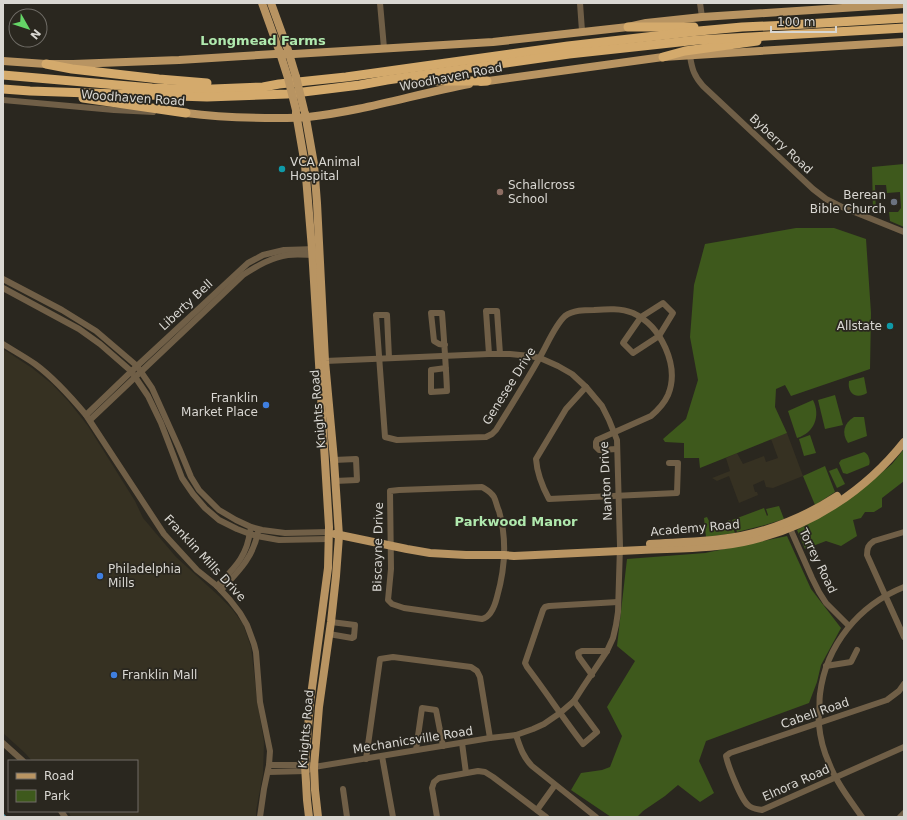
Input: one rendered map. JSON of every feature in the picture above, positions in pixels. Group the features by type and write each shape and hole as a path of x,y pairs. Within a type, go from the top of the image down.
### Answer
{"highway":[{"name":"Woodhaven Road","path":"3,75 180,89 263,87 568,46 742,27 904,18"},
{"path":"628,26 742,27"},
{"name":"Woodhaven Road","path":"3,89 207,97 287,94 360,85 554,56 698,40 904,28"},
{"path":"663,57 685,51 845,31"},
{"path":"46,64 72,69 204,83 279,84"},
{"path":"360,85 430,81 486,81"},
{"path":"30,91 186,114"}],"main road":[{"name":"Knights Road","path":"262,3 270,14 285,54 301,114 305,166 316,252 336,482 339,536 336,576 319,707 314,767 318,817"},
{"name":"Knights Road","path":"270,3 270,14"},
{"path":"3,61 46,64 179,60 493,42 646,23 825,6 904,4"},
{"name":"Woodhaven Road","path":"186,114 258,118 352,110 486,81 663,57 904,42"},
{"name":"Knights Road","path":"309,817 306,768 310,702 328,568 329,536 316,252"},
{"name":"Academy Road","path":"789,525 849,489 866,476 904,435"},
{"name":"Academy Road","path":"329,536 339,536 425,552 474,556 504,554 514,556 718,540 789,525 828,509 858,488 884,466 904,442"},
{"path":"319,633 329,634"}],"street":[{"path":"380,3 384,48"},
{"path":"580,3 582,31"},
{"path":"700,3 702,18"},
{"name":"Byberry Road","path":"690,56 693,72 703,86 813,189 826,199 842,207 904,232"},
{"name":"Woodhaven Road","path":"3,100 116,110 186,114"},
{"name":"Liberty Bell","path":"86,414 248,263 263,255 284,250 316,252"},
{"name":"Liberty Bell","path":"90,420 243,275 256,266 273,258 316,252"},
{"path":"3,279 62,310 96,331 137,366 152,388 191,477 199,490 219,510 258,532 279,540 329,536"},
{"path":"3,288 79,329 100,344 131,371 148,396 161,423 182,478 193,494 205,508 219,520 250,534 258,532"},
{"path":"663,303 673,313 659,336 633,353 623,343 641,317 663,303"},
{"name":"Genesee Drive","path":"379,359 384,437 397,440 486,437 496,430 559,324 565,317 575,311 620,309 641,317"},
{"path":"488,354 486,311 497,311 500,354"},
{"path":"445,345 437,344 434,341 431,313 442,313 445,345 446,356 447,391 431,392 431,370 446,368"},
{"path":"379,359 376,315 387,315 389,358"},
{"path":"617,449 599,450 596,447 596,442 597,440 651,416 658,411 668,395 671,386 672,373 670,360 666,349 659,336 641,317"},
{"name":"Franklin Mills Drive","path":"3,344 36,365 48,375 86,414 164,534 198,570 219,588 240,613 247,625 254,644 257,661 260,702 270,751 260,817"},
{"name":"Nanton Drive","path":"326,361 488,354 514,354 540,358 572,374 586,387 602,406 617,440 620,548 616,624 607,651 574,701 560,714 544,724 516,735"},
{"path":"586,387 566,409 536,459 541,483 549,499 677,493 678,463 669,463"},
{"path":"334,460 356,458 357,480 336,482"},
{"name":"Biscayne Drive","path":"482,487 490,491 495,498 501,518 504,540 502,581 491,613 487,618 475,618 404,608 392,604 388,600 391,569 391,546 391,491 482,487"},
{"name":"Torrey Road","path":"789,525 819,592 826,603 849,626"},
{"path":"219,588 239,563 249,542 251,527"},
{"path":"219,588 244,566 251,553 258,532"},
{"path":"904,532 874,541 867,548 868,555 885,596 904,637"},
{"path":"862,817 836,778 824,751 818,724 820,717 820,693 826,666 838,642 849,626 865,610 885,596 904,587"},
{"path":"574,701 597,732 583,744 560,714 556,706 525,663 543,610 545,607 549,606 618,602"},
{"path":"329,634 352,638 354,637 355,625 331,622"},
{"path":"826,666 851,662 857,650"},
{"path":"592,675 578,656 578,653 582,651 607,651"},
{"path":"366,759 380,660 392,656 471,668 477,671 480,677 490,738"},
{"name":"Cabell Road","path":"727,755 887,700 899,692 904,684"},
{"path":"416,750 422,708 436,710 443,746"},
{"path":"516,735 521,751 526,760 596,817"},
{"name":"Mechanicsville Road","path":"306,768 516,735"},
{"path":"3,743 22,760"},
{"path":"462,743 466,773"},
{"name":"Elnora Road","path":"727,755 727,763 743,799 754,809 762,810 904,747"},
{"path":"382,756 391,813 393,817"},
{"path":"269,765 306,768"},
{"path":"268,772 306,768"},
{"path":"437,817 432,788 434,782 438,778 478,771 485,772 494,777 546,817"},
{"path":"537,810 555,785"},
{"path":"343,789 347,817"},
{"path":"900,817 904,813"}],"shaded area":[{"name":"Philadelphia Mills","path":"3,349 32,368 52,384 69,402 88,426 135,501 143,518 176,557 232,609 243,624 251,647 264,742 263,774 256,817 71,817 68,812 138,812 138,760 31,760 3,733"},
{"path":"787,433 803,476 773,488 766,487 764,480 753,485 755,492 757,492 758,495 739,503 729,476 717,481 712,478 730,471 726,458 737,453 743,464 764,456 766,462 778,458 771,439"}],"green space":[{"path":"904,164 904,227 890,221 889,212 898,212 901,208 900,192 887,193 886,185 875,185 876,214 873,212 872,167"},
{"path":"796,228 834,228 866,239 871,313 870,369 791,396 785,385 776,389 775,407 787,433 700,468 699,458 684,458 684,443 665,442 663,439 686,419 698,380 690,337 694,285 705,244"},
{"path":"864,377 867,393 859,396 853,394 849,389 849,381"},
{"path":"835,395 843,425 825,429 818,400"},
{"path":"813,400 816,418 812,428 803,436 797,438 788,411"},
{"path":"854,417 864,417 867,436 848,443 844,432 848,422"},
{"path":"810,435 816,453 804,456 799,439"},
{"path":"904,449 904,481 882,498 882,507 874,512 865,512 861,518 853,520 857,536 841,546 826,541 805,549 797,530 829,512 863,488 892,464"},
{"path":"864,452 869,457 869,465 847,474 843,473 839,463 841,460"},
{"path":"825,466 835,492 815,505 803,476"},
{"path":"837,468 845,484 837,488 829,471"},
{"path":"779,506 784,519 737,532 732,520 764,508 767,516 766,509"},
{"path":"707,517 712,527 730,520 735,533 706,537 704,518"},
{"path":"787,536 811,589 841,628 821,665 817,682 809,703 706,741 699,761 714,793 700,802 678,785 637,817 611,817 571,790 581,773 602,770 610,767 622,736 607,707 635,661 617,646 627,559 705,553"}],"waterway":[{"path":"3,814 6,817"}],"place":[{"name":"VCA Animal Hospital","path":"282,169"},
{"name":"Schallcross School","path":"500,192"},
{"name":"Berean Bible Church","path":"894,202"},
{"name":"Allstate","path":"890,326"},
{"name":"Franklin Market Place","path":"266,405"},
{"name":"Philadelphia Mills","path":"100,576"},
{"name":"Franklin Mall","path":"114,675"}],"district":[{"name":"Longmead Farms","path":"263,40"},
{"name":"Parkwood Manor","path":"516,521"}]}
